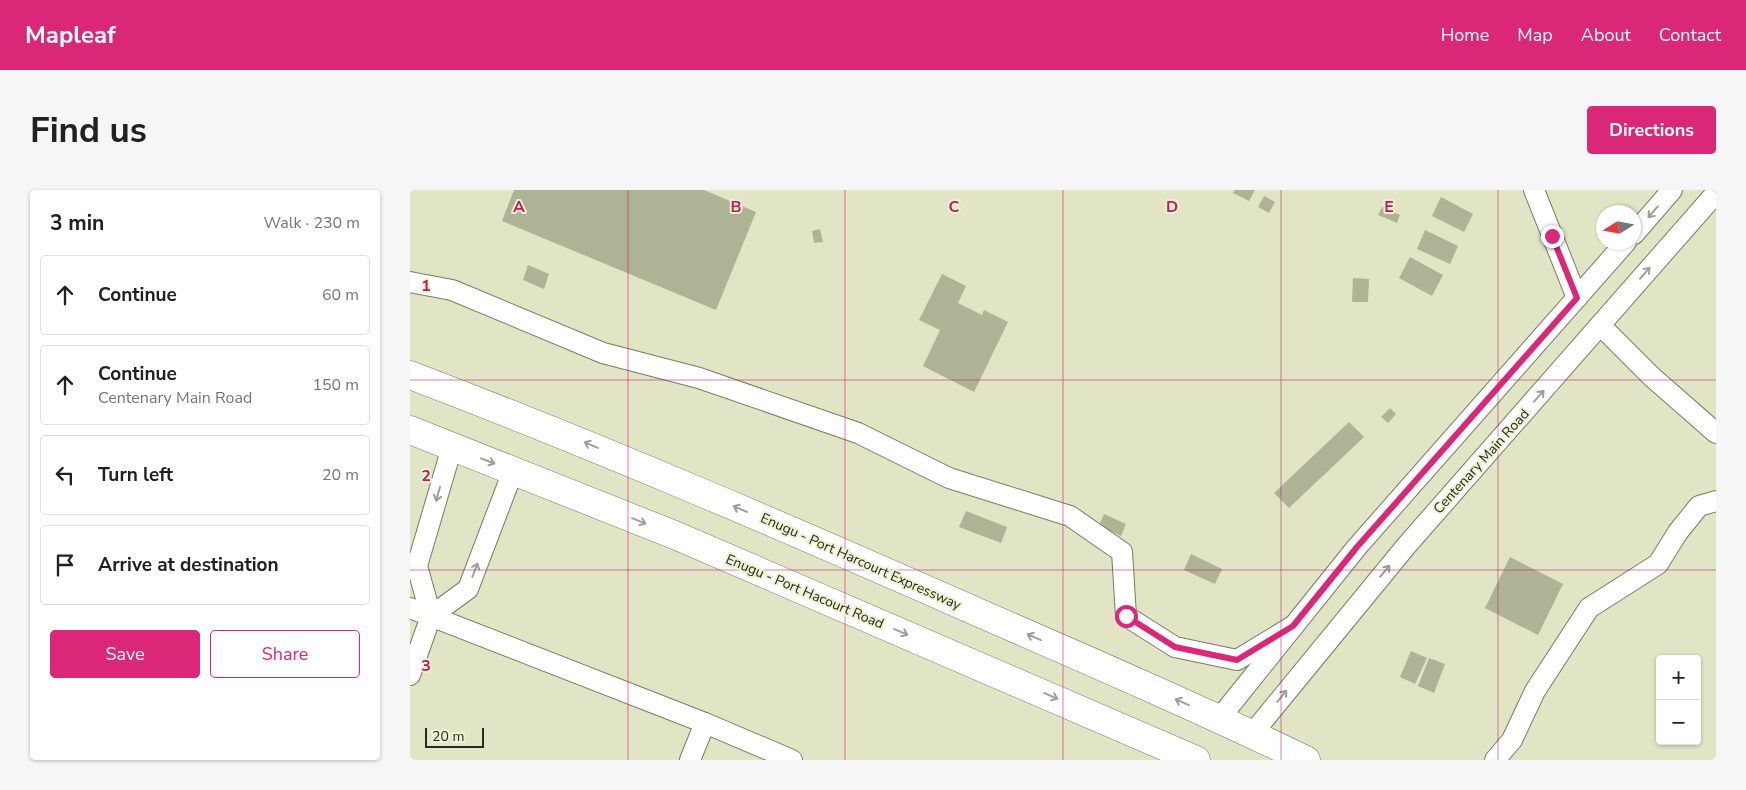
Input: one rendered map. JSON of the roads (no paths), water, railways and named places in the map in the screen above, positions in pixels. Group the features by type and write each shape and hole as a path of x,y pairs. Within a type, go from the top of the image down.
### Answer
{"highway":[{"name":"Enugu - Port Harcourt Expressway","path":"410,375 574,438 814,540 1219,718 1306,760"},
{"name":"Enugu - Port Hacourt Road","path":"410,430 677,536 1196,760"}],"street":[{"path":"1534,190 1577,298"},
{"path":"1641,226 1672,190"},
{"name":"Centenary Main Road","path":"1252,734 1407,544 1716,193"},
{"path":"1219,718 1357,547 1619,250"},
{"path":"410,282 452,290 603,353 699,378 858,433 950,478 1070,516 1122,552 1126,616 1175,647 1237,660 1293,626"},
{"path":"1600,325 1651,376 1716,433"},
{"path":"431,616 417,566 452,447"},
{"path":"410,675 431,616 468,589 513,471"},
{"path":"1495,760 1512,740 1536,691 1590,608 1658,564 1678,532 1699,506 1716,501"},
{"path":"410,608 705,723 792,760"},
{"path":"690,760 705,723"}]}
